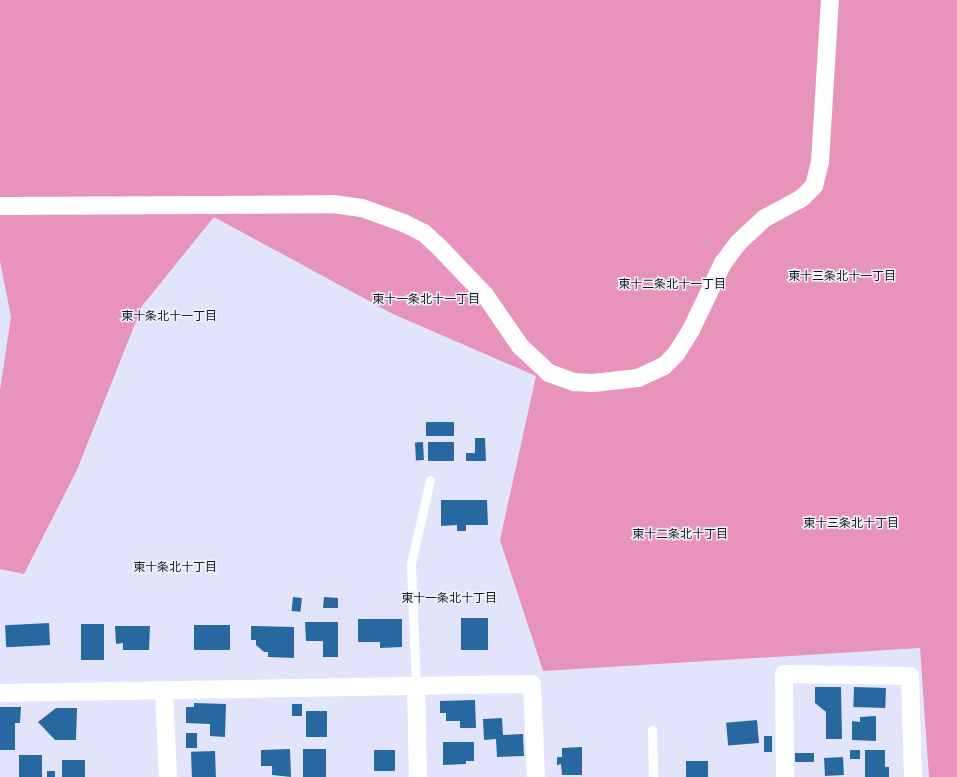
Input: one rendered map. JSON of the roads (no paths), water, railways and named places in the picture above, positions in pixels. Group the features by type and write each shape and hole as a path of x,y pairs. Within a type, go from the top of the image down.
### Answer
{"street":[{"path":"0,206 332,204 362,208 404,223 424,233 485,295 520,346 549,373 574,382 593,383 638,378 664,366 680,348 723,263 739,242 765,218 802,198 814,186 820,162 830,0"},
{"path":"785,777 784,674 910,676 913,777"},
{"path":"0,693 532,684 536,777"},
{"path":"416,685 418,777"},
{"path":"164,691 168,777"}],"lane":[{"path":"416,685 411,564 430,480"},
{"path":"652,730 653,777"}],"district":[{"name":"東十三条北十一丁目","path":"842,276"},
{"name":"東十二条北十一丁目","path":"672,284"},
{"name":"東十一条北十一丁目","path":"426,299"},
{"name":"東十条北十一丁目","path":"169,316"},
{"name":"東十三条北十丁目","path":"851,523"},
{"name":"東十二条北十丁目","path":"680,534"},
{"name":"東十条北十丁目","path":"175,567"},
{"name":"東十一条北十丁目","path":"449,598"}]}
